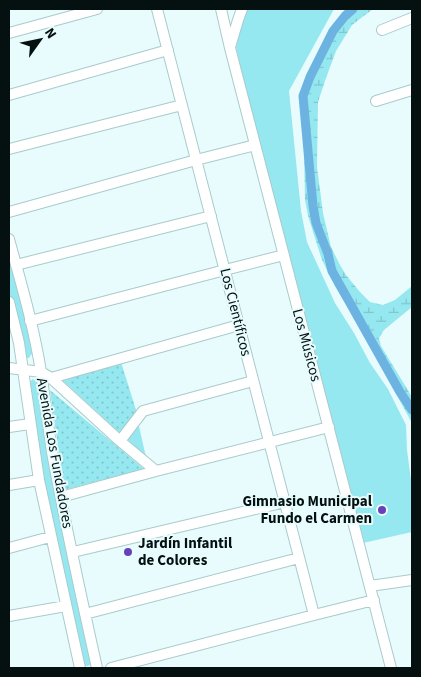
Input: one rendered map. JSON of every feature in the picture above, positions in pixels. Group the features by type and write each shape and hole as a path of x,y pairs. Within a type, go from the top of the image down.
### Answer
{"street":[{"path":"9,33 97,9"},
{"name":"Los Científicos","path":"157,9 314,614"},
{"name":"Los Músicos","path":"221,9 391,668"},
{"path":"230,48 242,9"},
{"path":"382,30 412,18"},
{"path":"9,95 168,50"},
{"path":"376,101 412,90"},
{"path":"9,149 182,105"},
{"path":"9,212 255,144"},
{"path":"16,266 211,216"},
{"name":"Avenida Los Fundadores","path":"9,239 41,372 52,451 97,668"},
{"path":"30,321 284,256"},
{"name":"Avenida Los Fundadores","path":"9,302 19,343 38,480 80,668"},
{"path":"50,378 239,325"},
{"path":"9,368 41,372 50,378 156,471"},
{"path":"120,440 143,410 254,381"},
{"path":"9,427 30,424"},
{"path":"61,497 328,427"},
{"path":"9,485 38,480"},
{"path":"73,552 285,502"},
{"path":"9,548 50,537"},
{"path":"85,614 299,558"},
{"path":"370,586 412,580"},
{"path":"111,668 374,600"},
{"path":"9,616 66,606"}],"green space":[{"path":"246,9 334,9 289,91 301,211 307,242 335,303 370,363 388,389 406,425 412,488 412,532 363,543 257,142 236,47"},
{"path":"357,9 373,9 352,25 336,51 318,102 317,167 323,213 331,247 340,265 346,275 370,302 383,305 395,300 412,286 412,307 384,330 379,338 381,346 412,397 412,423 322,260 305,200 303,107 308,86 342,19"},
{"path":"9,256 32,346 33,352 29,358 25,358 9,296"},
{"path":"121,362 137,413 120,433 61,379"},
{"path":"33,379 38,383 91,665 87,666 83,665 66,578 41,468 28,383"},
{"path":"50,390 144,469 64,490"},
{"path":"138,422 146,457 126,438"}],"waterway":[{"path":"353,9 333,31 310,77 303,96 313,206 316,223 328,254 332,271 412,410"}],"place":[{"name":"Gimnasio Municipal Fundo el Carmen","path":"382,510"},
{"name":"Jardín Infantil de Colores","path":"128,552"}]}
